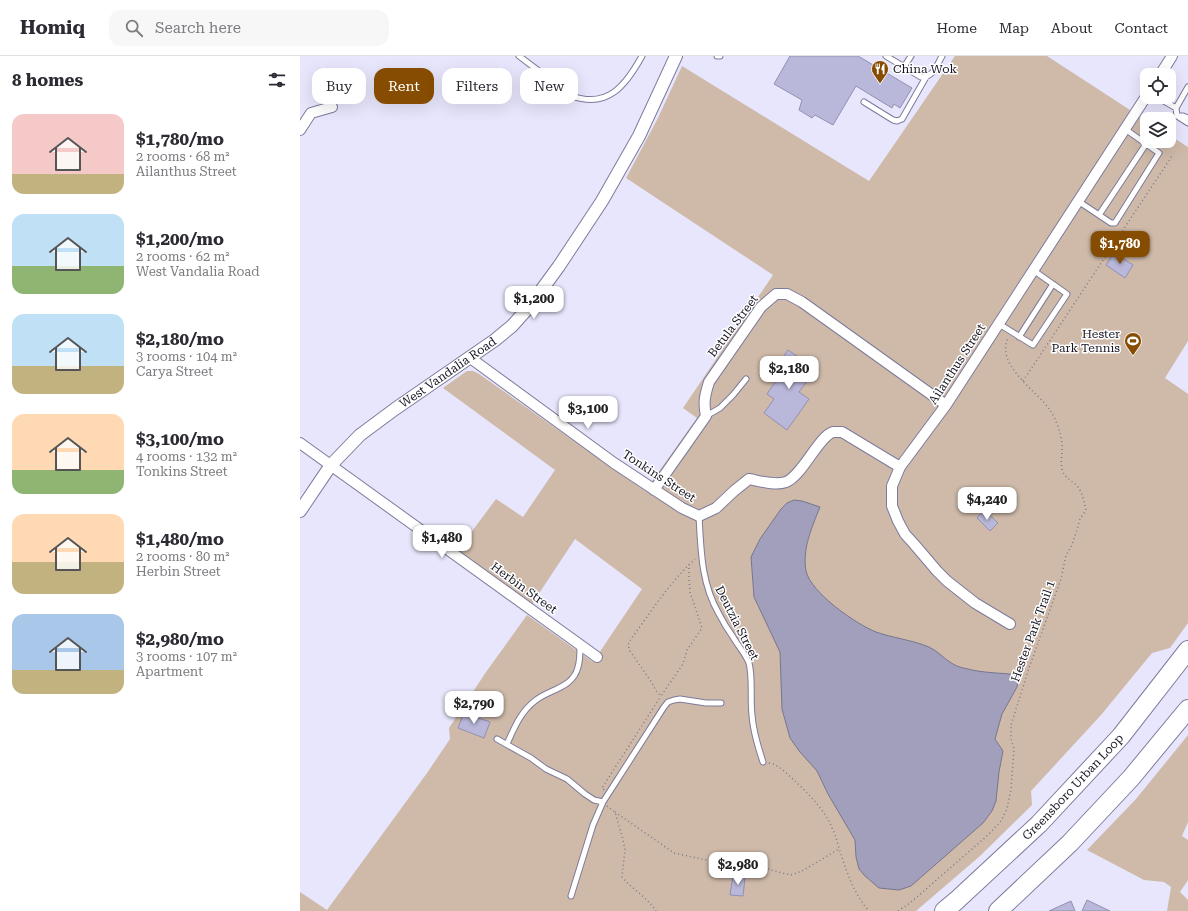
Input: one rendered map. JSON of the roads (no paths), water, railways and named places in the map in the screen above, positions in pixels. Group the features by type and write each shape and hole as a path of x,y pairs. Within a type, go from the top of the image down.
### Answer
{"highway":[{"name":"Greensboro Urban Loop","path":"944,911 1039,824 1121,736 1188,650"},
{"path":"998,911 1080,832 1131,778 1188,709"}],"street":[{"name":"West Vandalia Road","path":"300,511 331,465 360,435 495,340 512,326 529,307 559,266 602,201 639,136 676,56"},
{"path":"1164,68 1172,56"},
{"name":"Ailanthus Street","path":"1010,624 975,603 947,581 905,534 892,506 892,486 900,467 946,404 1141,104"},
{"path":"300,130 311,112 332,106"},
{"name":"Betula Street","path":"706,416 704,407 705,395 709,382 761,307 776,294 787,294 802,302 946,404"},
{"name":"Tonkins Street","path":"469,358 614,463 682,508 699,516"},
{"path":"654,490 706,416"},
{"path":"699,516 716,508 749,479 777,483 787,482 798,472 824,439 832,432 842,432 900,467"},
{"name":"Herbin Street","path":"300,443 597,657"}],"lane":[{"path":"519,56 572,96 588,100 611,95 621,87 632,73 642,56"},
{"path":"886,56 921,77 926,77"},
{"path":"904,67 911,56"},
{"path":"864,102 893,120 898,121 902,119 926,77 931,74 942,56"},
{"path":"1177,116 1176,108 1188,87"},
{"path":"1169,104 1176,108"},
{"path":"1177,116 1188,118"},
{"path":"1177,116 1188,123"},
{"path":"1125,129 1140,140"},
{"path":"1099,214 1143,148"},
{"path":"1078,201 1111,223 1115,223 1159,153 1152,148"},
{"path":"998,324 1033,345 1067,294 1033,270"},
{"path":"1019,336 1053,284"},
{"path":"706,416 720,408 746,379"},
{"name":"Deutzia Street","path":"699,516 703,570 706,582 718,612 749,664 754,732 763,762"},
{"path":"507,744 518,719 535,701 566,685 574,678 579,665 580,645"},
{"path":"571,896 593,825 602,802 668,702 680,699 706,703 721,703"},
{"path":"497,739 531,758 546,769 567,779 594,800 602,802"}],"water":[{"path":"794,500 820,507 811,530 805,555 806,571 816,589 835,607 867,628 882,634 929,647 959,667 1019,675 1017,687 1002,714 995,739 1003,751 996,801 992,811 983,823 911,886 899,890 879,888 859,869 856,857 855,840 828,794 817,771 790,738 782,709 780,652 754,597 751,557 760,539 781,509 787,503"}],"place":[{"name":"China Wok","path":"880,84"},
{"name":"Hester Park Tennis","path":"1133,356"}]}
